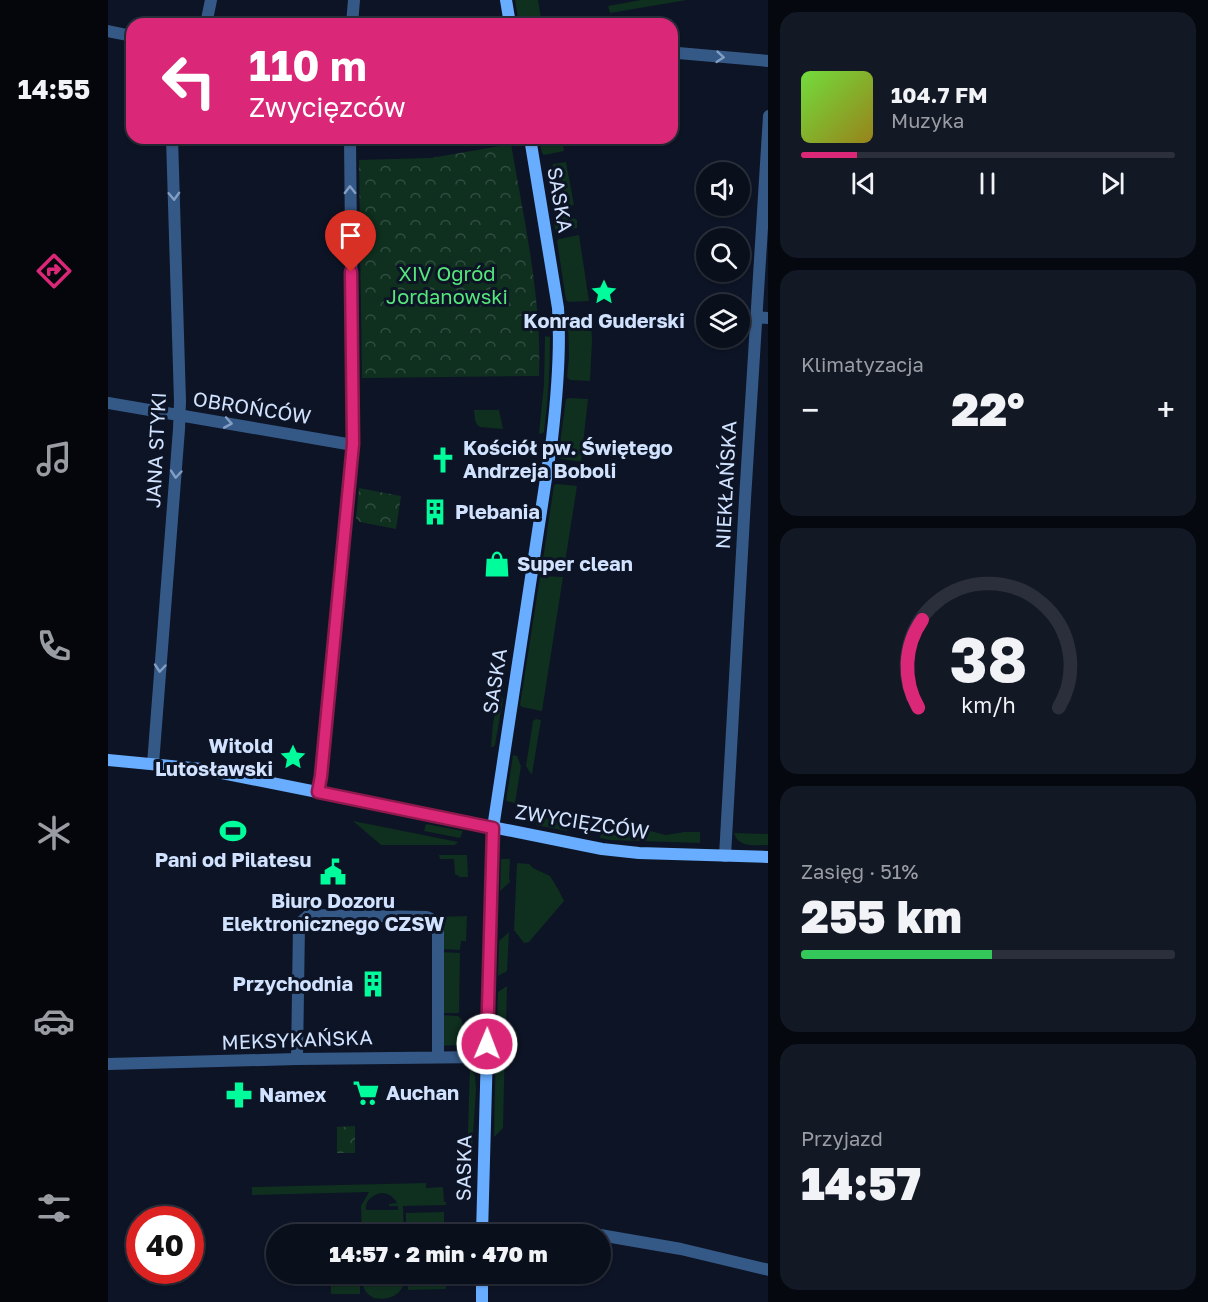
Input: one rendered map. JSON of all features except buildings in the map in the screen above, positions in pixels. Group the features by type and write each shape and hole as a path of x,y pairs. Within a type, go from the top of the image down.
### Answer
{"street":[{"path":"207,18 211,0"},
{"path":"352,18 354,0"},
{"path":"506,0 509,18"},
{"path":"108,31 126,35"},
{"path":"678,53 768,61"},
{"name":"NIEKŁAŃSKA","path":"726,856 745,499 762,317 768,116"},
{"name":"JANA STYKI","path":"153,764 180,416 172,144"},
{"path":"318,792 353,444 350,144"},
{"name":"SASKA","path":"482,1224 495,804 551,450 559,377 558,308 531,144"},
{"name":"OBROŃCÓW","path":"108,403 353,444"},
{"name":"ZWYCIĘZCÓW","path":"108,760 202,769 602,849 639,853 768,857"},
{"path":"297,1059 299,924 309,915 427,917 434,921 438,933 438,1057"},
{"name":"MEKSYKAŃSKA","path":"108,1064 487,1057"},
{"path":"611,1237 681,1249 768,1270"},
{"path":"482,1284 482,1301"}],"green space":[{"path":"515,0 538,0 541,18 518,18"},
{"path":"641,0 687,0 610,13 608,6"},
{"name":"XIV Ogród Jordanowski","path":"511,144 535,288 539,376 362,378 359,160 431,158"},
{"path":"540,144 563,144 564,151 544,155"},
{"path":"566,162 574,205 561,208 552,167 553,164"},
{"path":"569,216 577,220 577,228 558,232 555,230 554,221 556,219"},
{"path":"579,235 589,301 569,302 566,300 557,241"},
{"path":"591,315 590,381 570,380 567,377 568,319"},
{"path":"545,336 550,337 549,373 544,432 541,434 539,433 544,384"},
{"path":"566,399 588,399 581,462 558,458"},
{"path":"474,410 499,410 503,429 478,426"},
{"path":"554,485 577,486 564,569 542,566"},
{"path":"359,488 401,496 396,529 360,522 356,518"},
{"path":"540,577 563,577 542,711 520,705"},
{"path":"499,695 503,699 495,745 491,747 493,723"},
{"path":"541,720 531,774 526,766 533,721"},
{"path":"513,755 517,756 521,766 515,803 506,801"},
{"path":"538,817 568,823 567,831 536,825"},
{"path":"353,821 458,842 455,845 381,845"},
{"path":"426,824 463,831 460,838 424,831"},
{"path":"601,829 650,831 666,835 700,832 700,843 610,840 600,838"},
{"path":"734,833 768,834 768,845 743,843 736,838"},
{"path":"439,855 467,855 468,877 455,874 454,859 440,859"},
{"path":"501,859 510,859 510,882 500,891"},
{"path":"517,863 529,864 550,876 564,901 529,942 524,943 514,930"},
{"path":"467,916 466,941 461,941 460,950 441,949 434,917"},
{"path":"509,932 507,971 498,976 499,941"},
{"path":"441,952 460,953 459,1013 442,1013"},
{"path":"507,986 506,1027 497,1028 498,992"},
{"path":"441,1015 458,1016 462,1020 462,1042 456,1045 441,1046"},
{"path":"496,1037 505,1039 503,1128 494,1137"},
{"path":"470,1067 475,1076 476,1089 469,1197 467,1197 466,1194"},
{"path":"355,1126 355,1153 337,1153 337,1127"},
{"path":"426,1183 426,1188 443,1187 446,1205 403,1206 404,1224 362,1224 361,1206 369,1192 252,1195 252,1187","holes":["380,1193 390,1195 397,1203 389,1204 389,1206 398,1206 398,1210 366,1210 369,1199"]},
{"path":"444,1212 444,1224 406,1224 406,1213"},
{"path":"331,1284 360,1284 360,1294 331,1294"},
{"path":"363,1284 403,1284 397,1294 381,1299 374,1298 364,1288"},
{"path":"408,1284 446,1284 446,1289 408,1290"}],"place":[{"name":"Konrad Guderski","path":"604,292"},
{"name":"Kościół pw. Świętego Andrzeja Boboli","path":"443,460"},
{"name":"Plebania","path":"435,512"},
{"name":"Super clean","path":"497,564"},
{"name":"Witold Lutosławski","path":"293,757"},
{"name":"Pani od Pilatesu","path":"233,831"},
{"name":"Biuro Dozoru Elektronicznego CZSW","path":"333,872"},
{"name":"Przychodnia","path":"373,984"},
{"name":"Auchan","path":"366,1093"},
{"name":"Namex","path":"239,1095"}],"route":[{"path":"351,272 353,444 318,792 493,828 487,1044"}]}
